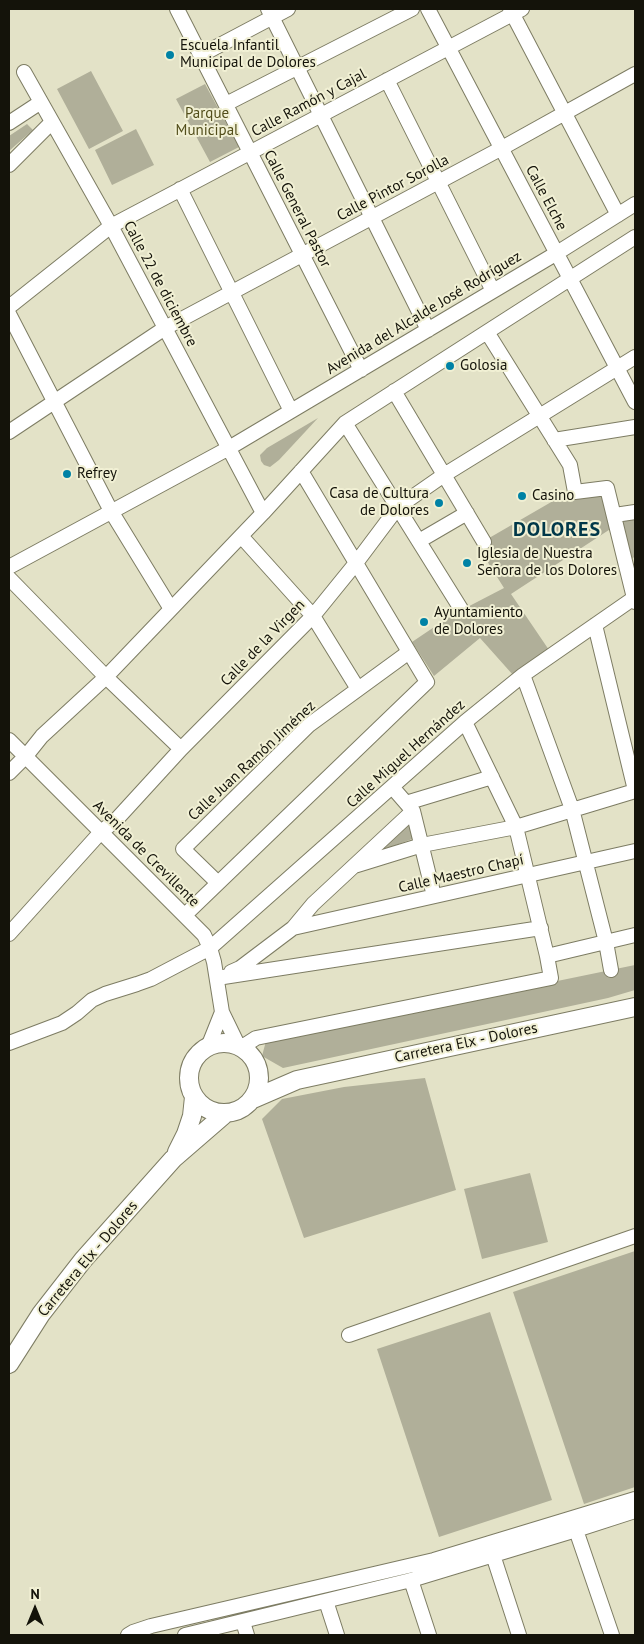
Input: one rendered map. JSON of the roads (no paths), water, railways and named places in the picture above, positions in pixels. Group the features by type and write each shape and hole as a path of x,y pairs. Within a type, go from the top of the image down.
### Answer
{"main road":[{"name":"Carretera Elx - Dolores","path":"254,1099 296,1080 635,1007"},
{"path":"223,1043 240,1046 251,1056 258,1067 260,1083 254,1099 241,1109 226,1114 213,1112 202,1106 194,1097 188,1078 190,1069 200,1052 208,1047 223,1043"},
{"name":"Carretera Elx - Dolores","path":"258,1067 276,1076 296,1080"},
{"name":"Carretera Elx - Dolores","path":"173,1159 186,1134 192,1116 194,1097"},
{"name":"Carretera Elx - Dolores","path":"9,1364 41,1314 83,1260 173,1159 226,1114"}],"street":[{"name":"Calle General Pastor","path":"178,9 361,370"},
{"path":"201,55 270,13 288,9"},
{"path":"226,104 412,9"},
{"name":"Calle Elche","path":"428,9 635,402"},
{"path":"515,10 565,113 618,215"},
{"name":"Calle Ramón y Cajal","path":"9,307 111,226 449,48 515,10"},
{"path":"270,13 428,330"},
{"name":"Calle 22 de diciembre","path":"24,72 111,226 263,513"},
{"name":"Calle Pintor Sorolla","path":"9,432 165,328 502,148 635,74"},
{"path":"387,80 493,291"},
{"path":"9,123 41,102"},
{"path":"9,165 52,122"},
{"path":"180,189 291,412"},
{"name":"Avenida del Alcalde José Rodríguez","path":"9,566 229,448 557,253 635,204"},
{"path":"9,773 42,736 106,677 263,513 345,423 571,278 634,242"},
{"path":"9,314 111,512 171,609"},
{"path":"487,332 570,465 575,492 607,488 631,563 635,600"},
{"name":"Calle de la Virgen","path":"9,934 100,833 116,820 181,750 313,616 398,507 444,476 635,357"},
{"path":"394,391 484,542"},
{"path":"345,423 461,610"},
{"path":"554,440 635,426"},
{"path":"185,915 427,682 301,472"},
{"path":"615,515 635,512"},
{"path":"420,542 466,513"},
{"path":"241,536 313,616 358,689"},
{"path":"9,578 181,750"},
{"name":"Calle Miguel Hernández","path":"9,1043 62,1023 77,1014 92,1000 151,979 210,948 393,788 465,722 523,675 635,600"},
{"path":"354,866 422,845 516,826 635,790 595,625"},
{"name":"Calle Juan Ramón Jiménez","path":"218,884 183,849 309,725 409,652"},
{"path":"523,675 572,810 612,970"},
{"path":"240,1046 256,1038 551,978 516,826 465,722"},
{"name":"Avenida de Crevillente","path":"9,740 204,935 210,948 222,1012 240,1046"},
{"path":"217,978 240,968 293,928 313,904 354,866 410,807 492,777"},
{"path":"393,788 410,807 422,845 434,896"},
{"name":"Calle Maestro Chapí","path":"293,928 635,851"},
{"path":"217,978 541,928"},
{"path":"547,956 635,935"},
{"path":"208,1047 222,1012"},
{"path":"349,1335 635,1236"},
{"path":"128,1635 151,1626 434,1560 635,1499"},
{"path":"184,1635 411,1580 635,1511"},
{"path":"576,1530 612,1635"},
{"path":"493,1556 519,1635"},
{"path":"411,1580 429,1635"},
{"path":"326,1601 337,1635"},
{"path":"243,1622 247,1635"}],"place":[{"name":"Escuela Infantil Municipal de Dolores","path":"170,55"},
{"name":"Golosia","path":"450,366"},
{"name":"Refrey","path":"67,474"},
{"name":"Casino","path":"522,496"},
{"name":"Casa de Cultura de Dolores","path":"439,503"},
{"name":"Iglesia de Nuestra Señora de los Dolores","path":"467,563"},
{"name":"Ayuntamiento de Dolores","path":"424,622"}],"district":[{"name":"DOLORES","path":"557,530"}],"park label":[{"name":"Parque Municipal","path":"207,122"}]}
